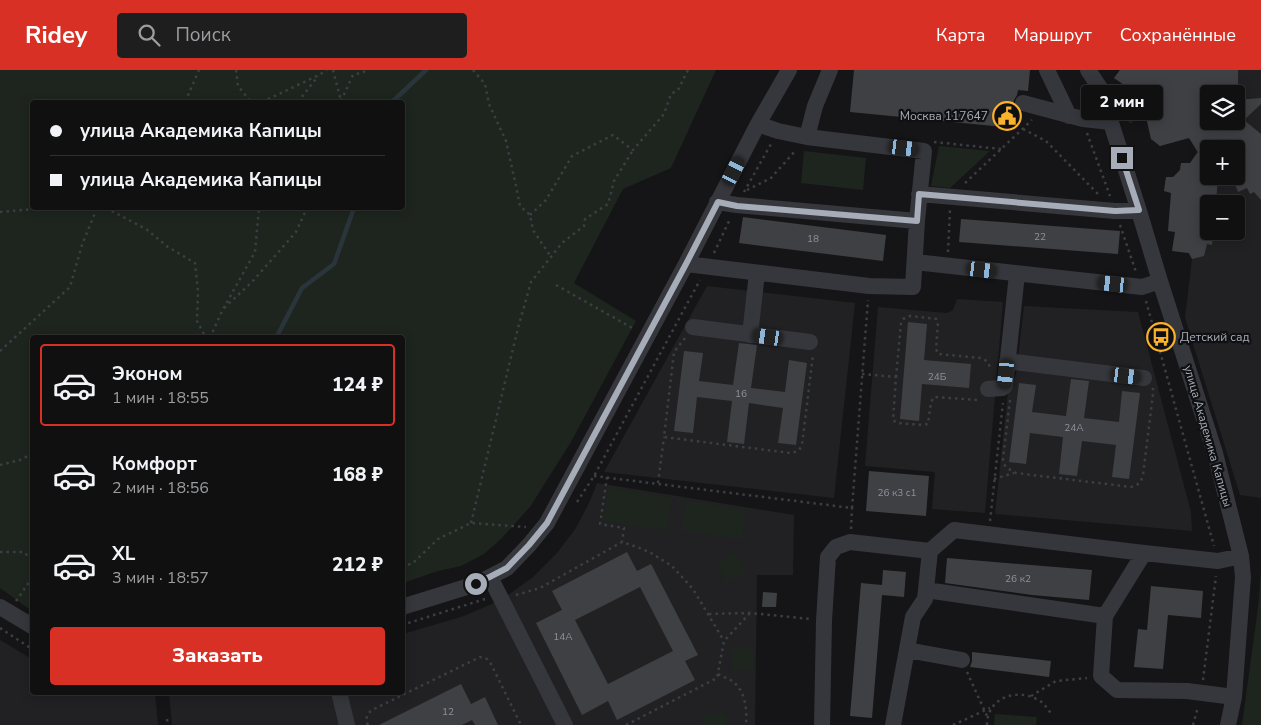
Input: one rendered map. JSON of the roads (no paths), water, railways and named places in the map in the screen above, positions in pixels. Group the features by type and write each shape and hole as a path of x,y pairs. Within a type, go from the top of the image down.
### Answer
{"street":[{"path":"405,606 476,584 507,568 547,523 686,264 758,124 789,70"},
{"path":"807,137 815,106 830,70"},
{"path":"1047,70 1076,118"},
{"name":"улица Академика Капицы","path":"1088,70 1100,88 1139,210 1215,453 1241,556 1243,577 1234,697 1228,725"},
{"path":"1023,103 1076,118 1111,122"},
{"path":"686,264 869,286 913,287 924,150 807,137 778,131 758,124"},
{"path":"919,194 1115,211 1139,210"},
{"path":"718,202 737,206 917,221"},
{"path":"915,262 1142,287 1160,281"},
{"path":"750,335 757,273"},
{"path":"1001,390 1007,361 1017,274"},
{"path":"693,327 810,342"},
{"path":"1007,361 1144,378"},
{"path":"892,725 913,618 925,599 930,551 954,530 1218,560 1241,556"},
{"path":"822,725 824,621 828,557 836,547 850,542 930,551"},
{"path":"1144,553 1105,616 1100,676 1117,690 1187,691 1234,697"},
{"path":"490,577 565,724"},
{"path":"926,590 1105,616"},
{"path":"8,605 30,624"},
{"path":"907,650 962,660"},
{"path":"340,695 347,725"}],"waterway":[{"path":"394,100 426,70"},
{"path":"278,335 302,288 334,264 353,210"}],"place":[{"name":"Москва 117647","path":"1007,116"},
{"name":"Детский сад","path":"1161,337"}]}
